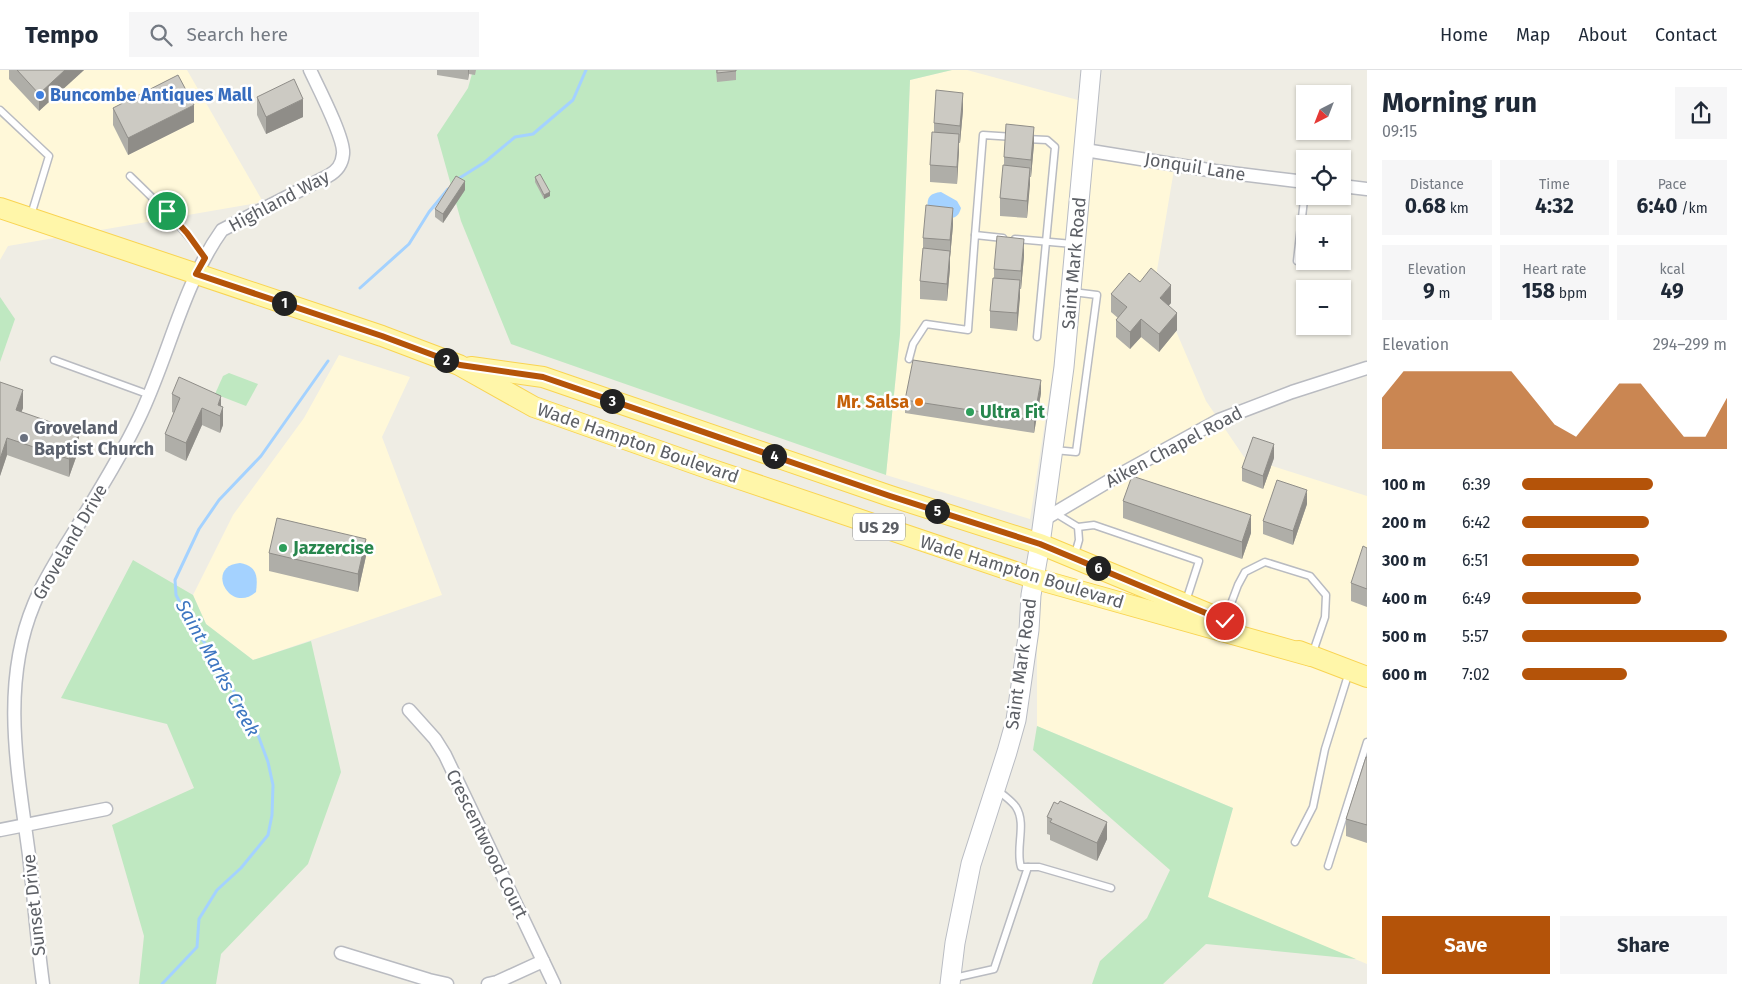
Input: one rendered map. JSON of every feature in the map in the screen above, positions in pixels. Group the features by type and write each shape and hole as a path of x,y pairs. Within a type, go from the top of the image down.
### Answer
{"main road":[{"name":"Wade Hampton Boulevard","path":"0,208 201,266 460,365 534,407 707,468 1033,578 1311,656"},
{"name":"Wade Hampton Boulevard","path":"460,365 543,377 716,437 1040,544 1358,674"},
{"path":"707,468 716,437"}],"street":[{"name":"Highland Way","path":"201,266 222,230 328,176 338,168 343,157 343,146 310,70"},
{"name":"Saint Mark Road","path":"950,981 962,905 971,864 1016,720 1029,630 1033,578 1040,544 1049,517 1053,450 1072,291 1091,70"},
{"name":"Jonquil Lane","path":"1085,150 1215,171 1296,181"},
{"path":"1351,187 1367,189"},
{"name":"Groveland Drive","path":"25,826 12,716 15,674 23,635 33,606 48,575 126,446 160,372 178,316 201,266"},
{"name":"Aiken Chapel Road","path":"1049,517 1120,474 1219,420 1292,392 1367,368"},
{"name":"Crescentwood Court","path":"409,710 432,734 445,755 554,984"},
{"path":"0,830 106,809"},
{"name":"Sunset Drive","path":"25,826 43,984"},
{"path":"341,953 447,984"},
{"path":"488,984 497,982 543,961"}],"lane":[{"path":"0,110 49,156 30,218"},
{"path":"909,359 913,344 926,324 968,330 983,135 1047,140 1055,147 1037,337"},
{"path":"130,176 187,233 201,266"},
{"path":"976,235 1076,245"},
{"path":"1053,450 1076,452 1097,295 1072,291"},
{"path":"54,360 150,395"},
{"path":"1049,517 1078,527 1094,525 1199,561 1185,604"},
{"path":"1074,558 1079,540 1078,527"},
{"path":"1225,621 1238,585 1245,572 1265,562 1310,576 1326,595 1325,618 1311,656"},
{"path":"1294,842 1312,807 1325,749 1358,674"},
{"path":"1328,866 1367,744"},
{"path":"995,788 1015,806 1019,814 1018,858 1021,867 1039,867 1111,888"},
{"path":"950,981 994,969 1028,867"}],"shaded area":[{"path":"0,70 187,70 263,202 8,246 0,260"},
{"path":"952,70 967,70 1078,100 1053,370 1030,519 886,475 900,334 910,80"},
{"path":"1093,160 1175,164 1155,282 1206,401 1244,457 1367,496 1367,964 1207,897 1233,808 1037,726 1037,608 1052,521"},
{"path":"339,355 410,377 382,437 442,595 253,660 206,624 193,595 233,515 304,418"}],"green space":[{"path":"473,70 952,70 910,80 900,334 886,475 511,344 461,221 437,135 468,88"},
{"path":"0,297 15,319 0,362"},
{"path":"229,373 258,384 246,406 215,394 223,376"},
{"path":"133,560 193,595 206,624 253,660 311,641 341,772 308,864 221,954 216,984 139,984 144,936 112,825 194,788 167,724 61,698"},
{"path":"1037,726 1233,808 1208,897 1356,959 1206,944 1163,984 1092,984 1100,961 1147,918 1170,870 1033,750"}],"water":[{"path":"941,192 957,201 961,208 959,214 955,217 942,216 928,208 930,196"},
{"path":"240,563 246,564 253,569 257,581 256,592 246,597 237,598 230,594 222,580 224,572 229,566"}],"building":[{"path":"17,70 65,70 39,94"},
{"path":"717,70 736,70 736,71 717,73"},
{"path":"178,75 194,105 128,138 113,108"},
{"path":"294,79 303,99 266,117 257,97"},
{"path":"936,90 963,93 960,126 934,123"},
{"path":"1006,124 1034,127 1031,160 1004,157"},
{"path":"932,132 959,134 957,167 930,165"},
{"path":"1003,165 1030,168 1027,201 1000,198"},
{"path":"540,174 550,192 544,195 535,177"},
{"path":"456,176 465,181 443,214 435,209"},
{"path":"926,205 953,208 950,240 923,238"},
{"path":"997,236 1024,239 1021,271 994,269"},
{"path":"923,248 950,251 947,284 920,281"},
{"path":"1151,268 1171,285 1160,298 1177,313 1159,334 1141,319 1130,332 1116,320 1127,307 1111,294 1129,273 1140,282"},
{"path":"993,278 1020,280 1017,313 990,311"},
{"path":"913,360 1041,380 1034,420 905,400"},
{"path":"179,377 221,396 218,405 223,407 220,416 202,408 186,443 165,434 180,398 172,394"},
{"path":"0,382 23,390 16,410 79,432 69,459 7,438 0,459"},
{"path":"1253,437 1274,444 1263,476 1242,468"},
{"path":"1132,476 1251,515 1242,542 1123,501"},
{"path":"1277,480 1307,490 1293,531 1263,521"},
{"path":"277,518 366,539 358,574 269,553"},
{"path":"1363,546 1367,548 1367,589 1351,583"},
{"path":"1367,757 1367,825 1346,819"},
{"path":"1060,801 1107,822 1097,843 1050,822 1052,819 1047,817 1054,802 1058,804"}],"waterway":[{"name":"Saint Marks Creek","path":"458,179 485,162 515,137 533,134 573,100 586,70"},
{"name":"Saint Marks Creek","path":"360,288 409,244 429,212 448,189"},
{"name":"Saint Marks Creek","path":"162,984 197,947 199,919 217,890 241,868 268,835 272,815 273,785 268,762 255,727 187,616 176,595 175,580 199,529 219,500 261,456 328,361"}],"place":[{"name":"Buncombe Antiques Mall","path":"40,95"},
{"name":"Mr. Salsa","path":"919,402"},
{"name":"Ultra Fit","path":"970,412"},
{"name":"Groveland Baptist Church","path":"24,438"},
{"name":"Jazzercise","path":"283,548"}],"route":[{"path":"167,211 187,233 205,258 196,274 382,336 460,365 543,377 890,496 1040,544 1225,621"}]}
